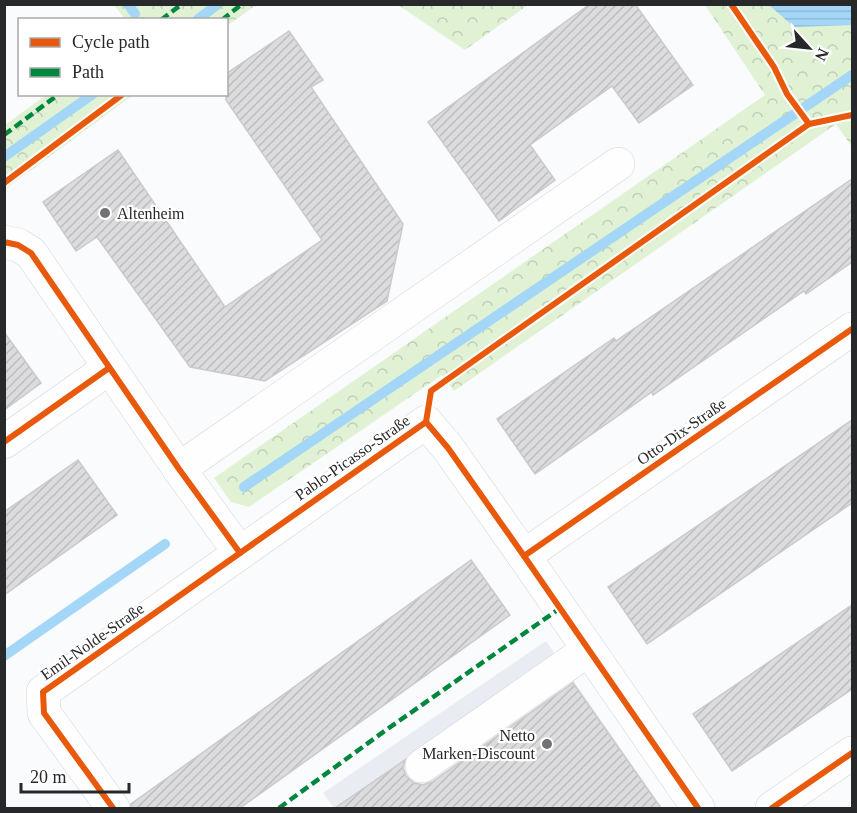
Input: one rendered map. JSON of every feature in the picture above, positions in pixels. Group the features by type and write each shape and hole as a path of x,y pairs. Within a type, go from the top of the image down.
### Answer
{"street":[{"path":"179,469 618,164"},
{"path":"4,242 18,245 31,254 179,469 240,553"},
{"name":"Otto-Dix-Straße","path":"524,556 852,329"},
{"path":"4,442 109,368"},
{"name":"Pablo-Picasso-Straße","path":"240,553 426,422 448,448 698,808"},
{"name":"Emil-Nolde-Straße","path":"113,808 44,713 43,692 240,553"},
{"path":"422,766 588,650"},
{"path":"772,808 852,753"}],"shaded area":[{"name":"Netto Marken-Discount","path":"546,641 662,808 334,808 323,793"}],"green space":[{"path":"114,5 256,5 228,25 228,18 124,18"},
{"path":"398,5 528,5 465,50"},
{"path":"705,5 852,5 852,147 836,124 454,391 442,375 249,507 231,502 214,478 765,95"},
{"path":"45,96 132,96 8,187 5,183 5,125"}],"water":[{"path":"769,5 852,5 852,25 794,27"}],"building":[{"path":"590,4 635,4 693,85 639,123 612,86 530,145 555,180 499,221 428,122"},
{"name":"Altenheim","path":"289,31 323,80 311,87 403,224 387,301 265,381 190,367 97,237 76,251 43,202 118,150 225,307 322,240 226,100 228,73"},
{"path":"852,179 852,262 806,294 804,291 653,395 652,392 535,474 497,419 614,338 616,341"},
{"path":"4,332 41,383 4,410"},
{"path":"852,420 852,503 647,644 608,587"},
{"path":"78,460 117,515 4,595 4,512"},
{"path":"471,560 510,615 240,808 131,808 131,804"},
{"path":"852,605 852,689 732,771 693,714"},
{"name":"Netto Marken-Discount","path":"573,683 661,808 335,808 405,760 403,768 406,776 414,783 423,785 432,782"}],"waterway":[{"path":"128,4 135,14"},
{"path":"200,18 218,4"},
{"path":"244,487 852,75"},
{"path":"4,157 90,96"},
{"path":"4,656 165,544"}],"marked path":[{"path":"164,18 182,4"},
{"path":"224,18 242,4"},
{"path":"4,135 56,96"},
{"path":"279,808 559,609"}],"cycle path":[{"path":"731,4 774,67 787,94 809,124"},
{"path":"4,183 120,96"},
{"path":"426,422 431,391 809,124 852,115"},
{"path":"4,242 18,245 31,253 179,469 240,553 426,422 448,448 698,808"},
{"path":"524,556 852,329"},
{"path":"4,442 109,368"},
{"path":"113,808 44,713 43,692 240,553"},
{"path":"772,808 852,753"}],"place":[{"name":"Altenheim","path":"105,213"},
{"name":"Netto Marken-Discount","path":"547,744"}]}
